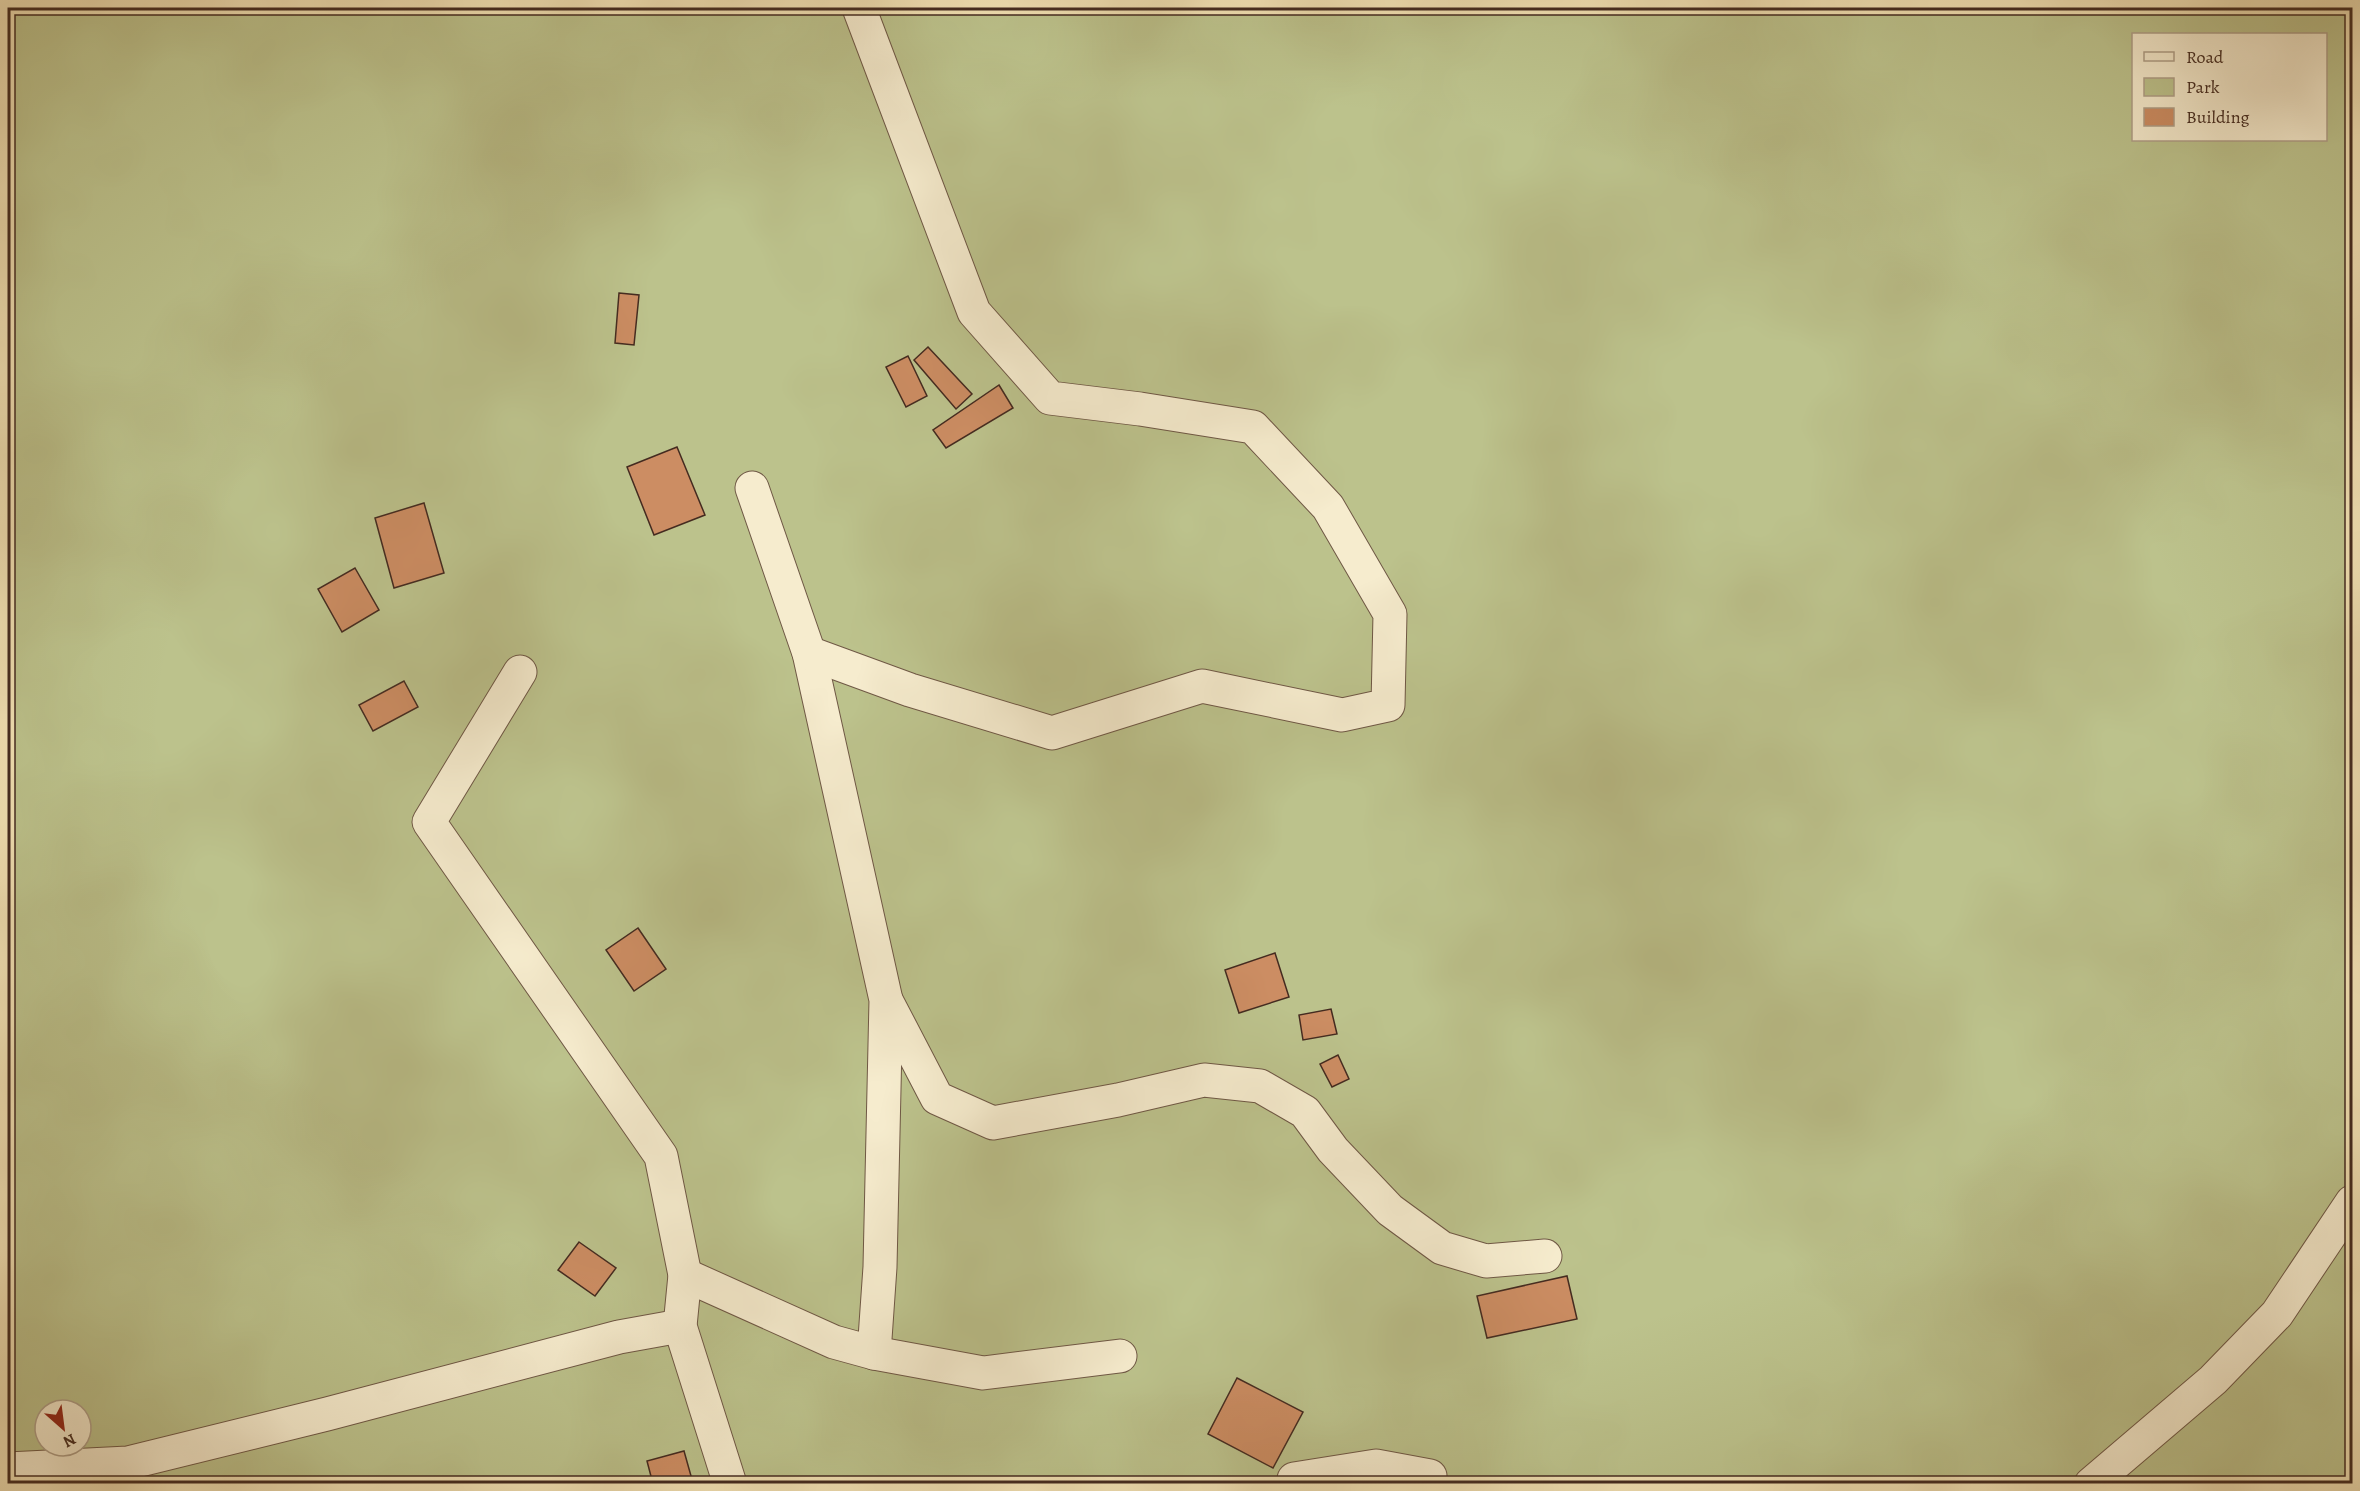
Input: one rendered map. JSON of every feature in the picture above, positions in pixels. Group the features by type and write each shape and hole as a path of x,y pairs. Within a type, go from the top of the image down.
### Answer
{"street":[{"path":"809,653 910,690 1052,734 1202,686 1342,715 1388,705 1390,614 1328,507 1253,427 1140,409 1050,398 974,312 860,8"},
{"path":"752,488 809,653 886,1000 880,1267 874,1353"},
{"path":"520,672 429,822 661,1156 685,1275 680,1326 730,1484"},
{"path":"886,1000 938,1098 993,1123 1118,1101 1204,1080 1260,1086 1305,1112 1334,1150 1390,1210 1442,1248 1486,1261 1545,1256"},
{"path":"2091,1484 2213,1380 2277,1314 2352,1202"},
{"path":"685,1275 834,1342 874,1353 983,1373 1120,1356"},
{"path":"8,1469 128,1463 327,1414 619,1336 680,1326"},
{"path":"1296,1484 1294,1479 1376,1466 1430,1476"}],"green space":[{"path":"8,8 2352,8 2352,1483 8,1483"}],"building":[{"path":"619,293 639,295 634,345 615,343"},
{"path":"928,347 972,394 956,409 914,360"},
{"path":"908,356 927,396 906,407 886,367"},
{"path":"999,385 1013,408 946,448 933,430"},
{"path":"677,447 705,515 654,535 627,467"},
{"path":"424,503 444,573 394,588 375,518"},
{"path":"355,568 379,610 342,632 318,589"},
{"path":"404,681 418,707 373,731 359,705"},
{"path":"638,928 666,969 634,991 606,950"},
{"path":"1275,953 1289,997 1239,1013 1225,970"},
{"path":"1331,1009 1337,1034 1303,1040 1299,1015"},
{"path":"1338,1055 1349,1079 1332,1087 1320,1064"},
{"path":"579,1242 616,1268 595,1296 558,1270"},
{"path":"1567,1276 1577,1319 1487,1338 1477,1296"},
{"path":"1237,1378 1303,1412 1273,1468 1208,1434"},
{"path":"684,1451 693,1483 653,1484 647,1461"}]}
